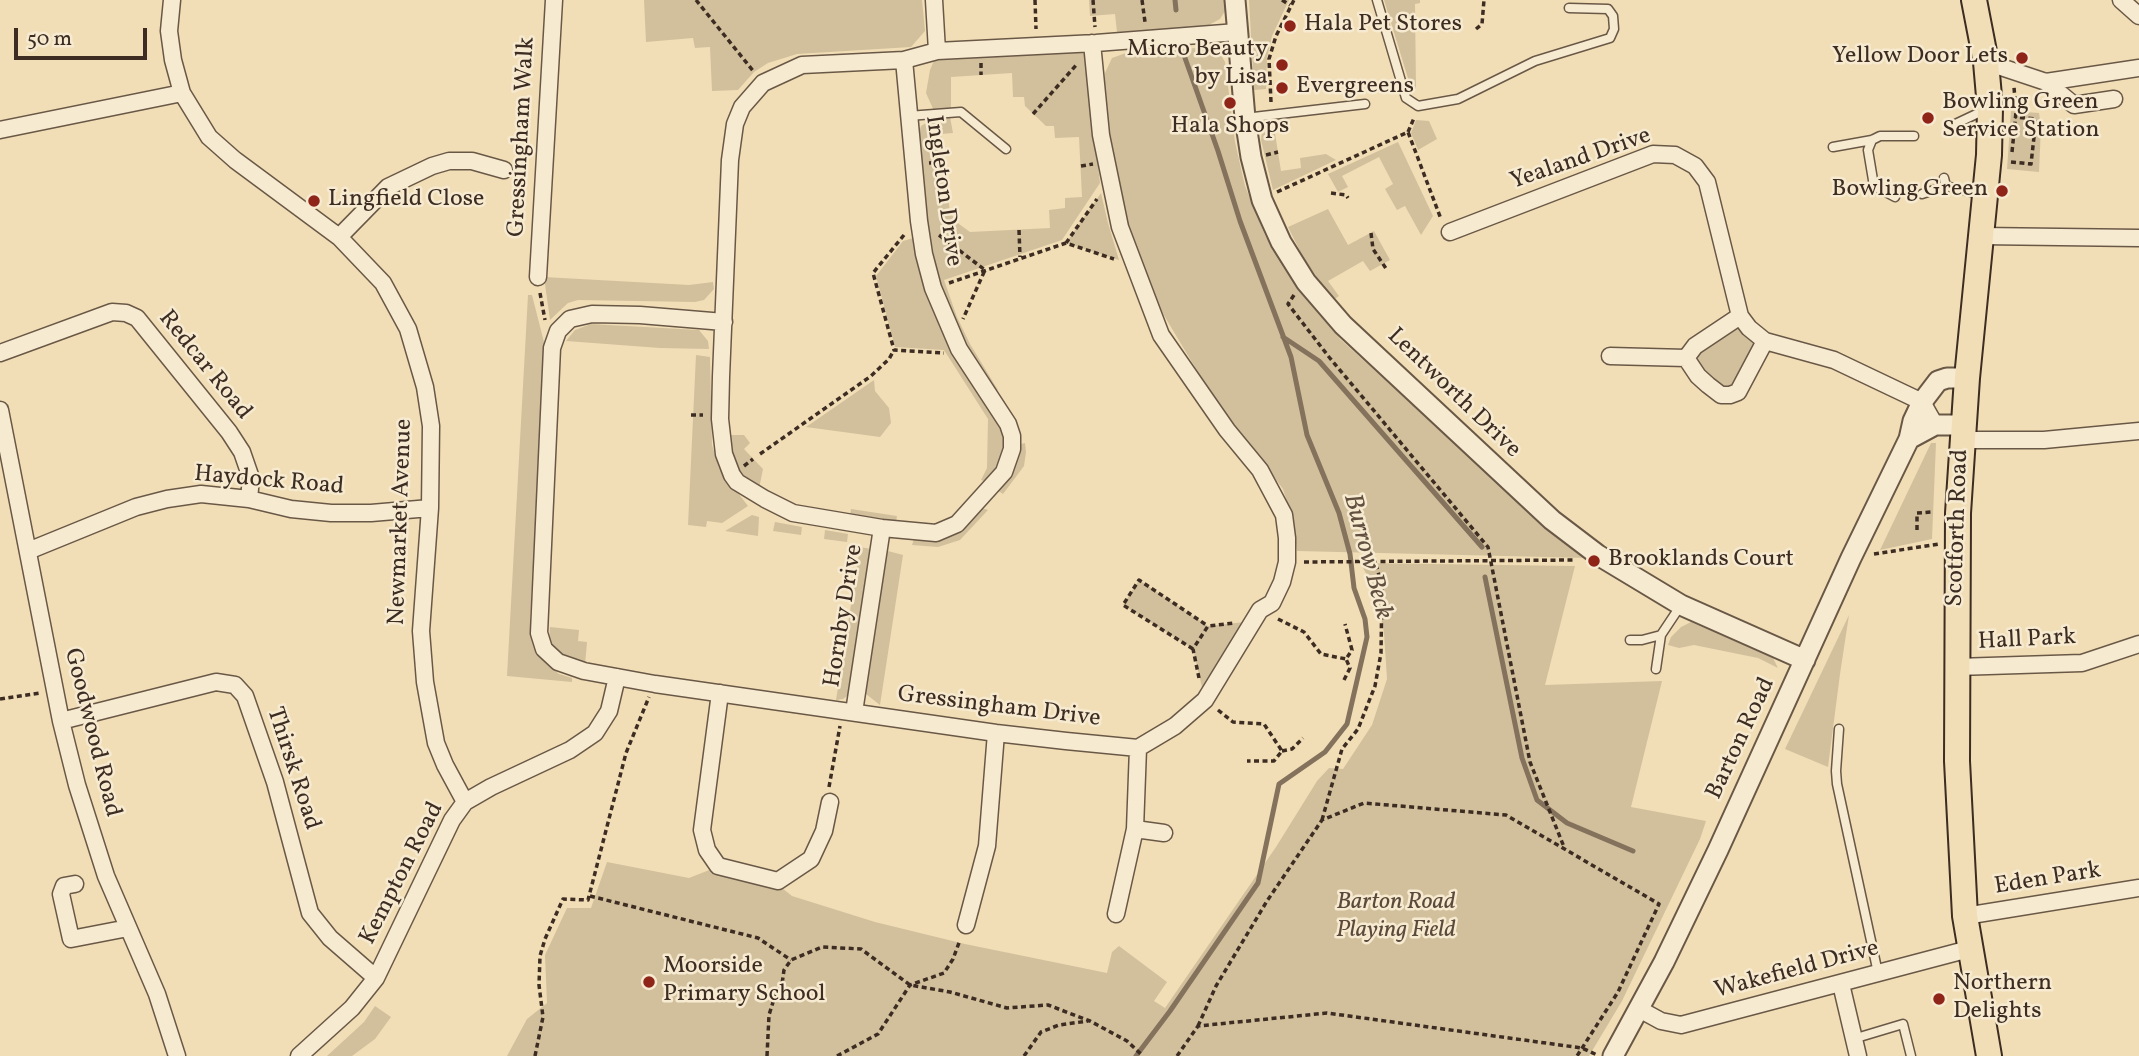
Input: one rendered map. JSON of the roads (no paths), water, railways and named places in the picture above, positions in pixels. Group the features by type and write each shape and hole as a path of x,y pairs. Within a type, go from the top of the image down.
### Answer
{"main road":[{"name":"Scotforth Road","path":"1974,0 1986,62 1990,108 1989,155 1962,432 1957,544 1958,799 1965,916 1989,1056"}],"street":[{"name":"Newmarket Avenue","path":"172,0 169,31 173,60 182,93 209,137 235,160 340,237 383,283 408,330 425,387 431,426 430,508 421,631 425,682 436,743 465,802"},
{"name":"Gressingham Walk","path":"538,277 554,0"},
{"path":"934,0 937,51"},
{"name":"Lentworth Drive","path":"1236,0 1245,118 1251,157 1262,200 1281,242 1306,282 1343,324 1552,520 1598,555 1681,605 1805,660"},
{"path":"2121,0 2139,16"},
{"path":"904,60 937,51 1037,46 1093,47 1147,38 1237,32"},
{"path":"1093,47 1101,135 1120,227 1161,335 1227,430 1260,470 1284,515 1287,538 1287,562 1282,582 1272,603 1257,615 1205,699 1175,726 1138,748 1135,829 1116,914"},
{"name":"Ingleton Drive","path":"904,60 919,220 933,288 952,346 1008,424 1012,436 1012,449 1004,472 965,515 948,529 936,533 882,528 793,513 765,499 737,482 732,475 724,454 720,419 732,141 742,107 763,83 802,65 904,60"},
{"path":"1986,62 2046,82 2074,105 2114,99"},
{"path":"2046,82 2139,68"},
{"path":"0,130 182,93"},
{"name":"Yealand Drive","path":"1450,232 1653,154 1675,155 1695,166 1707,182 1740,316"},
{"path":"340,237 388,187 432,166 449,161 472,161 504,170"},
{"path":"1981,236 2139,238"},
{"name":"Redcar Road","path":"0,353 112,312 126,313 137,318 229,432 242,452 251,478 248,499"},
{"name":"Gressingham Drive","path":"724,322 592,314 570,319 558,331 552,348 539,633 544,649 558,662 584,671 655,684 996,733 1138,748"},
{"path":"1686,358 1695,346 1740,316 1749,328 1765,341 1834,360 1922,402 1935,425"},
{"path":"1610,356 1686,358 1708,385 1721,395 1730,395 1738,392 1743,385 1765,341"},
{"name":"Barton Road","path":"1612,1056 1639,1009 1718,850 1909,439 1913,421 1922,402 1938,381 1967,378"},
{"name":"Goodwood Road","path":"0,410 61,722 77,785 106,876 157,995 177,1056"},
{"path":"1909,439 1935,425 1962,432 2044,440 2139,431"},
{"name":"Haydock Road","path":"28,551 136,507 201,494 331,513 430,508"},
{"name":"Hornby Drive","path":"848,711 882,528"},
{"name":"Hall Park","path":"1957,667 2082,663 2139,644"},
{"name":"Kempton Road","path":"299,1056 352,1009 376,978 452,820 465,802 570,750 595,733 609,711 617,677"},
{"name":"Thirsk Road","path":"61,722 216,682 235,685 245,696 275,782 310,913 330,939 376,978"},
{"path":"720,693 702,830 707,850 719,866 778,881 811,859 824,831 830,802"},
{"path":"966,925 987,846 996,733"},
{"path":"1135,829 1164,833"},
{"path":"75,884 64,886 61,894 71,939 128,928"},
{"name":"Eden Park","path":"1965,916 2139,888"},
{"name":"Wakefield Drive","path":"1639,1009 1661,1021 1681,1026 1969,949"},
{"path":"1840,984 1857,1056"}],"lane":[{"path":"1377,0 1406,98 1418,106 1458,99 1535,61 1610,38 1614,29 1613,16 1608,9 1569,8"},
{"path":"1245,118 1364,104"},
{"path":"1951,126 1990,108"},
{"path":"908,116 961,112 1006,149"},
{"path":"1833,147 1880,136 1914,136"},
{"path":"1872,140 1868,150 1874,186 1895,197"},
{"path":"1922,194 1945,182 1985,196"},
{"path":"1656,669 1661,635 1681,605"},
{"path":"1630,640 1661,635"},
{"path":"1839,729 1836,771 1838,784 1878,973"},
{"path":"1853,1039 1903,1024 1911,1056"}],"waterway":[{"name":"Burrow Beck","path":"1175,0 1176,10"},
{"name":"Burrow Beck","path":"1136,1056 1258,883 1279,784 1325,752 1347,724 1367,637 1339,513 1307,435 1291,357 1240,221 1185,58"},
{"path":"1283,337 1319,361 1482,547"},
{"path":"1485,577 1522,758 1537,800 1567,823 1633,851"}],"place":[{"name":"Hala Pet Stores","path":"1290,26"},
{"name":"Yellow Door Lets","path":"2022,58"},
{"name":"Micro Beauty by Lisa","path":"1282,65"},
{"name":"Evergreens","path":"1282,88"},
{"name":"Hala Shops","path":"1230,103"},
{"name":"Bowling Green Service Station","path":"1928,118"},
{"name":"Bowling Green","path":"2002,191"},
{"name":"Lingfield Close","path":"314,201"},
{"name":"Brooklands Court","path":"1594,561"},
{"name":"Moorside Primary School","path":"649,982"},
{"name":"Northern Delights","path":"1939,999"}],"park label":[{"name":"Barton Road Playing Field","path":"1396,918"}]}
